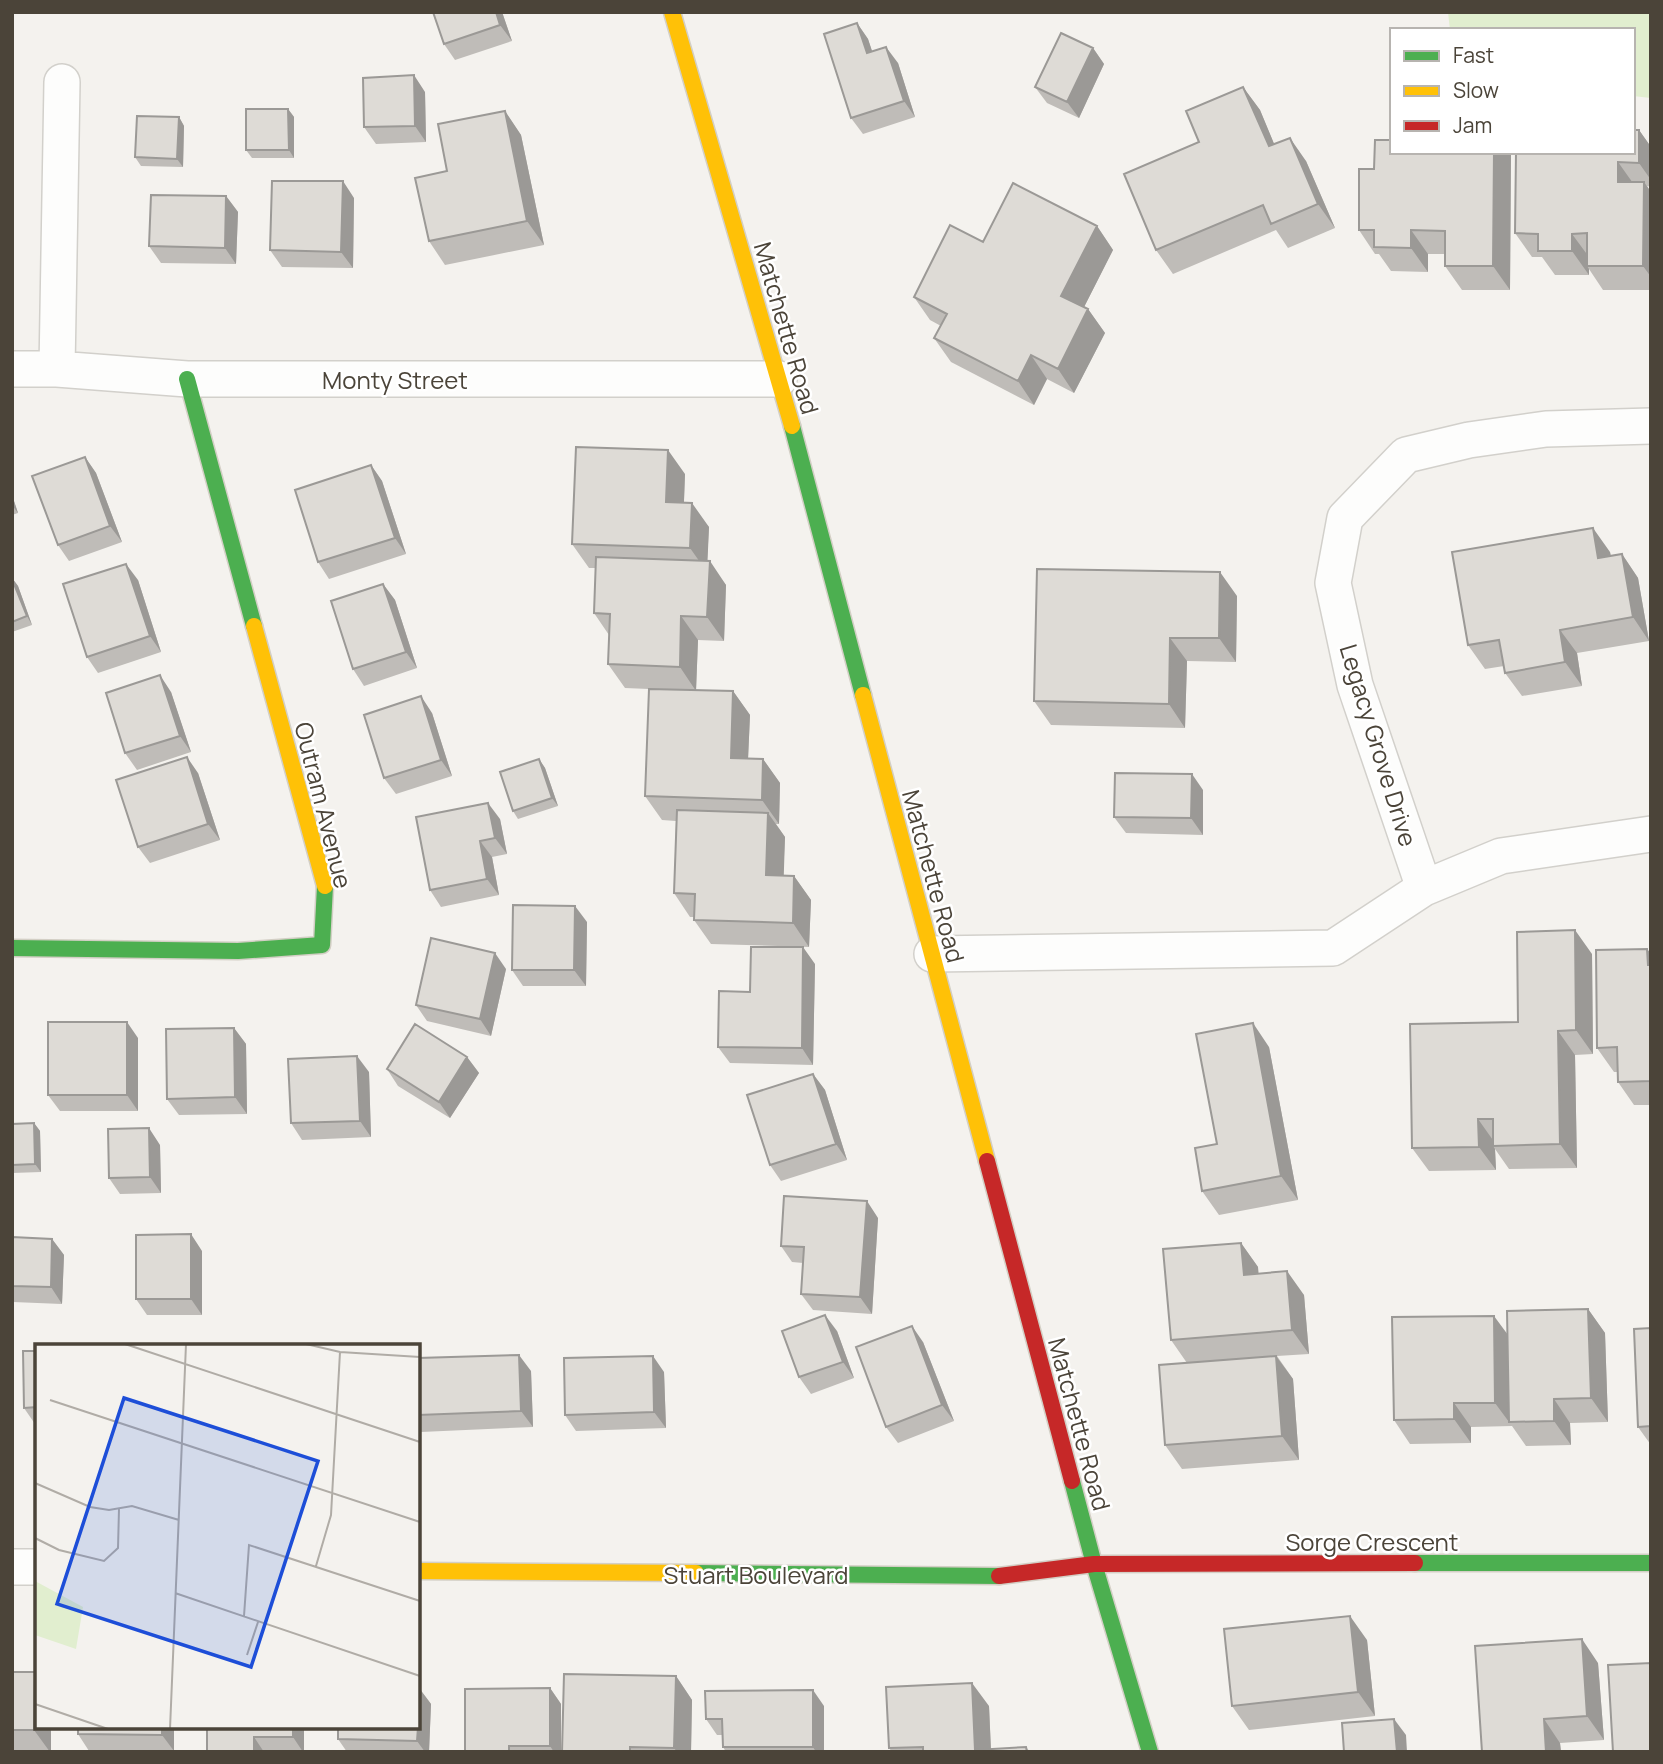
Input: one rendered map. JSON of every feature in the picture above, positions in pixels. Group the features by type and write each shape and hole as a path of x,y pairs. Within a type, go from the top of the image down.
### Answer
{"street":[{"name":"Matchette Road","path":"672,12 779,379 1094,1564 1150,1752"},
{"path":"57,369 62,82"},
{"name":"Monty Street","path":"12,369 57,369 187,379 779,379"},
{"name":"Outram Avenue","path":"12,948 238,951 322,944 326,889 187,379"},
{"name":"Legacy Grove Drive","path":"1424,888 1355,685 1332,583 1345,518 1406,455 1469,440 1546,429 1651,426"},
{"path":"932,954 1333,948 1424,888 1501,856 1651,834"},
{"name":"Sorge Crescent","path":"1094,1564 1651,1563"},
{"name":"Stuart Boulevard","path":"420,1571 996,1576 1094,1564"},
{"path":"12,1567 35,1567"}],"green space":[{"path":"1448,12 1651,12 1651,98 1635,96 1635,28 1450,28"}],"building":[{"path":"433,12 496,12 500,25 444,44"},
{"path":"857,23 867,53 886,47 904,101 851,118 824,34"},
{"path":"1061,33 1093,48 1067,102 1035,87"},
{"path":"414,75 415,126 364,127 363,78"},
{"path":"1243,87 1269,146 1290,138 1318,204 1271,224 1263,205 1156,250 1124,174 1199,142 1186,111"},
{"path":"246,109 288,109 289,150 246,150"},
{"path":"505,111 527,221 429,241 415,178 447,171 438,124"},
{"path":"137,116 179,117 177,159 135,157"},
{"path":"1635,130 1639,130 1639,163 1618,162 1618,182 1644,182 1643,266 1587,266 1587,233 1572,234 1572,251 1538,251 1538,234 1515,233 1516,154 1635,154"},
{"path":"1375,140 1390,140 1390,154 1494,154 1493,266 1445,266 1445,231 1411,230 1411,248 1374,247 1374,230 1359,230 1359,169 1374,169"},
{"path":"272,181 343,181 341,252 270,250"},
{"path":"1013,183 1097,226 1061,296 1088,309 1058,369 1031,355 1018,381 934,338 947,314 914,297 950,225 983,242"},
{"path":"151,195 226,196 225,248 149,246"},
{"path":"576,447 668,450 666,502 692,503 690,548 572,544"},
{"path":"85,457 110,526 58,545 32,476"},
{"path":"371,465 395,538 318,562 295,490"},
{"path":"1593,528 1598,558 1622,554 1633,617 1560,630 1565,662 1505,673 1499,640 1468,645 1452,552"},
{"path":"596,557 710,561 707,617 681,616 680,667 608,664 610,614 594,613"},
{"path":"126,564 150,636 87,657 63,584"},
{"path":"1037,569 1220,572 1219,638 1170,638 1169,704 1034,701"},
{"path":"12,579 27,616 12,622"},
{"path":"383,584 406,652 353,669 331,601"},
{"path":"160,675 180,736 125,753 106,693"},
{"path":"649,689 733,691 731,758 763,759 762,800 645,796"},
{"path":"421,696 441,760 384,778 364,715"},
{"path":"187,757 208,824 138,847 116,780"},
{"path":"539,759 552,798 513,811 500,772"},
{"path":"1115,773 1192,774 1191,818 1114,817"},
{"path":"488,803 495,838 480,841 487,879 430,890 416,817"},
{"path":"677,810 768,813 766,875 794,876 793,923 694,920 695,894 674,893"},
{"path":"513,905 575,906 574,970 512,970"},
{"path":"1575,930 1576,1030 1558,1031 1560,1144 1493,1146 1493,1119 1478,1119 1479,1147 1412,1148 1410,1024 1518,1022 1517,932"},
{"path":"431,938 495,953 480,1019 416,1005"},
{"path":"751,947 803,947 802,1048 718,1047 719,991 750,992"},
{"path":"1647,949 1648,965 1651,965 1651,1081 1618,1082 1617,1047 1597,1048 1596,950"},
{"path":"48,1022 127,1022 127,1095 48,1095"},
{"path":"1253,1023 1281,1176 1202,1191 1195,1148 1217,1144 1196,1034"},
{"path":"415,1024 467,1057 439,1102 387,1069"},
{"path":"234,1028 235,1097 167,1099 166,1029"},
{"path":"357,1056 360,1121 291,1123 288,1059"},
{"path":"813,1074 836,1144 770,1165 747,1095"},
{"path":"34,1123 35,1164 12,1165 12,1124"},
{"path":"149,1128 150,1177 109,1178 108,1129"},
{"path":"784,1196 867,1201 860,1297 801,1294 804,1247 781,1246"},
{"path":"191,1234 191,1299 136,1299 136,1235"},
{"path":"12,1237 52,1239 51,1287 12,1286"},
{"path":"1241,1243 1244,1275 1287,1271 1292,1330 1171,1340 1163,1249"},
{"path":"1588,1309 1591,1398 1554,1399 1554,1421 1509,1422 1507,1311"},
{"path":"825,1315 843,1362 799,1377 782,1331"},
{"path":"1494,1316 1495,1403 1454,1403 1454,1419 1394,1420 1392,1317"},
{"path":"912,1326 942,1405 886,1427 856,1347"},
{"path":"1651,1328 1651,1426 1638,1427 1634,1329"},
{"path":"23,1351 35,1351 35,1407 24,1408"},
{"path":"519,1355 521,1411 420,1415 420,1358"},
{"path":"653,1356 654,1412 565,1415 564,1358"},
{"path":"1276,1356 1282,1436 1165,1445 1159,1365"},
{"path":"1350,1616 1358,1692 1232,1706 1224,1629"},
{"path":"1582,1639 1587,1716 1544,1719 1546,1752 1482,1752 1475,1646"},
{"path":"1651,1663 1651,1752 1613,1752 1608,1665"},
{"path":"12,1672 35,1672 34,1730 12,1730"},
{"path":"564,1674 676,1676 674,1748 630,1747 630,1752 562,1752"},
{"path":"972,1683 975,1750 1026,1747 1027,1752 923,1752 923,1747 889,1748 886,1687"},
{"path":"550,1688 550,1746 509,1746 509,1752 465,1752 465,1689"},
{"path":"813,1690 813,1747 723,1747 722,1719 706,1719 705,1691"},
{"path":"1394,1719 1397,1752 1344,1752 1342,1723"},
{"path":"78,1729 162,1729 162,1735 78,1734"},
{"path":"207,1729 293,1729 293,1737 254,1737 254,1752 207,1752"},
{"path":"338,1729 418,1729 417,1741 338,1739"}],"traffic: fast":[{"path":"187,379 254,626"},
{"path":"792,426 863,695"},
{"path":"12,948 238,951 322,945 325,886"},
{"path":"1072,1481 1150,1752"},
{"path":"1415,1563 1651,1563"},
{"path":"696,1573 999,1576"}],"traffic: slow":[{"path":"672,12 792,426"},
{"path":"254,626 325,886"},
{"path":"863,695 987,1161"},
{"path":"420,1571 696,1573"}],"traffic: jam":[{"path":"987,1161 1072,1481"},
{"path":"999,1576 1094,1564 1415,1563"}]}
